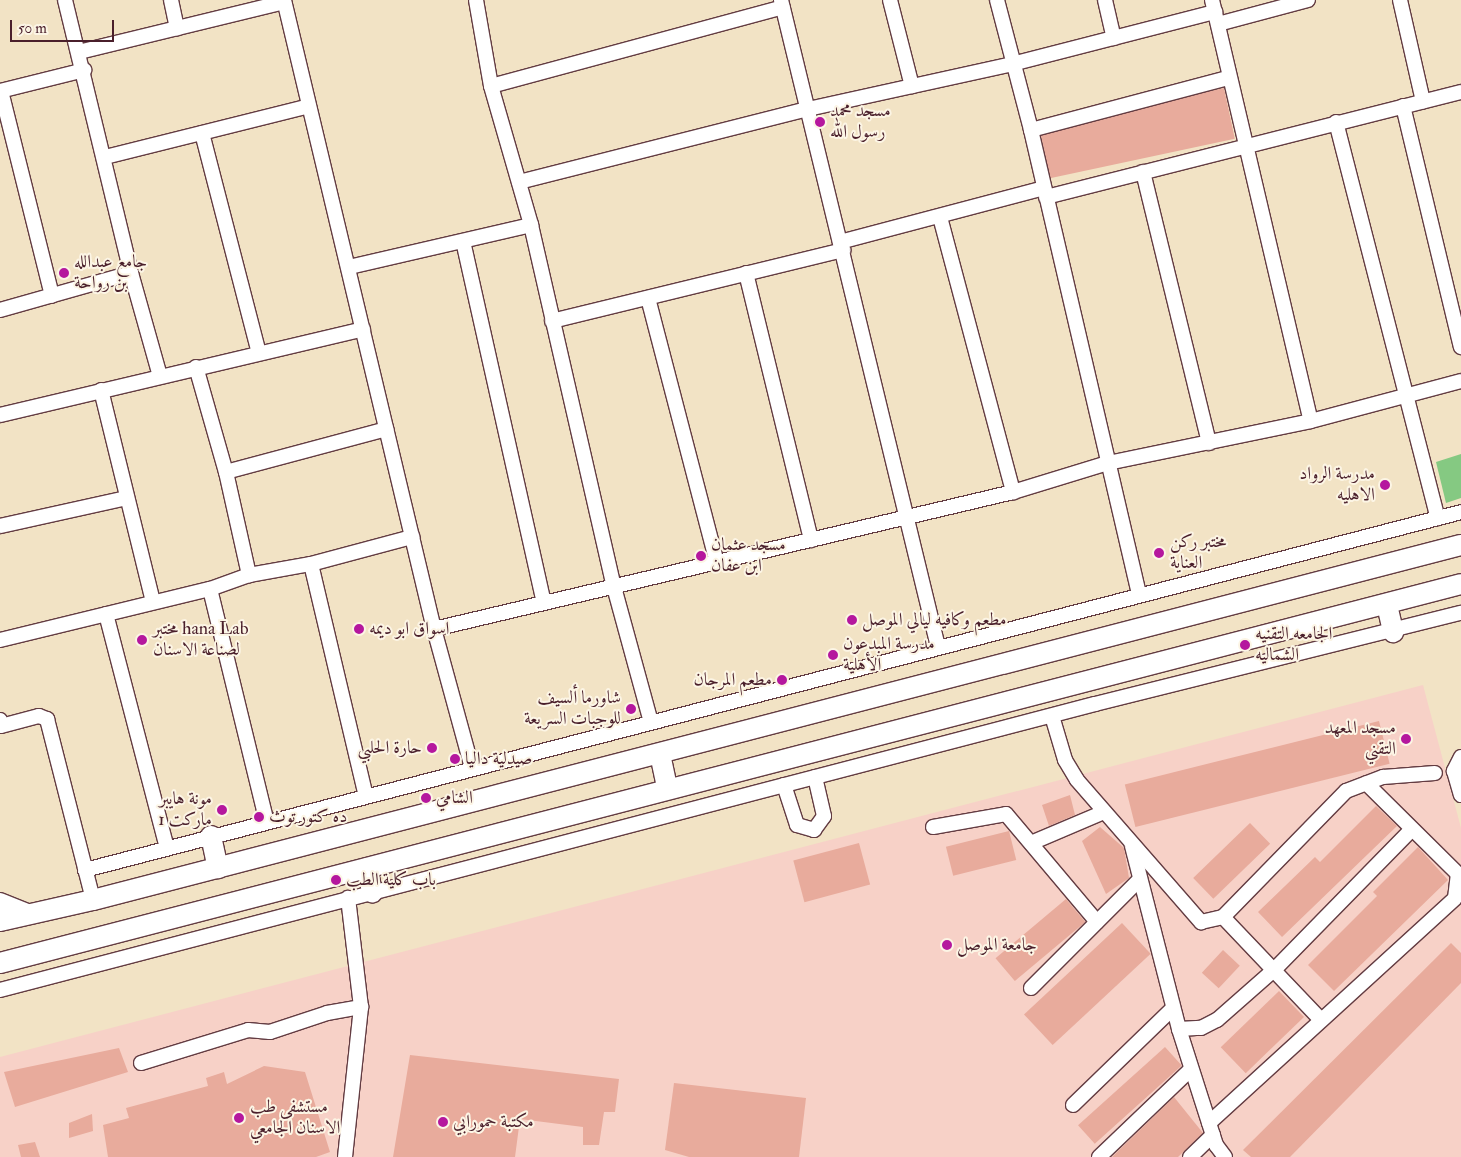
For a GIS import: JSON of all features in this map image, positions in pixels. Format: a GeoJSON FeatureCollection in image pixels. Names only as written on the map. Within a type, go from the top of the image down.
{"type":"FeatureCollection","features":[{"type":"Feature","properties":{"kind":"highway"},"geometry":{"type":"LineString","coordinates":[[0,921],[218,868],[1461,545]]}},
{"type":"Feature","properties":{"kind":"highway"},"geometry":{"type":"LineString","coordinates":[[0,963],[667,788],[1387,605],[1461,584]]}},
{"type":"Feature","properties":{"kind":"highway"},"geometry":{"type":"LineString","coordinates":[[1387,605],[1393,632]]}},
{"type":"Feature","properties":{"kind":"highway"},"geometry":{"type":"LineString","coordinates":[[660,754],[667,788]]}},
{"type":"Feature","properties":{"kind":"highway"},"geometry":{"type":"LineString","coordinates":[[211,836],[218,868]]}},
{"type":"Feature","properties":{"kind":"highway"},"geometry":{"type":"LineString","coordinates":[[367,868],[372,892]]}},
{"type":"Feature","properties":{"kind":"main road"},"geometry":{"type":"LineString","coordinates":[[0,902],[30,914]]}},
{"type":"Feature","properties":{"kind":"street"},"geometry":{"type":"LineString","coordinates":[[66,0],[105,157],[131,273],[160,376]]}},
{"type":"Feature","properties":{"kind":"street"},"geometry":{"type":"LineString","coordinates":[[171,0],[178,28]]}},
{"type":"Feature","properties":{"kind":"street"},"geometry":{"type":"LineString","coordinates":[[476,0],[491,86],[531,225],[614,587],[651,722]]}},
{"type":"Feature","properties":{"kind":"street"},"geometry":{"type":"LineString","coordinates":[[890,0],[912,86]]}},
{"type":"Feature","properties":{"kind":"street"},"geometry":{"type":"LineString","coordinates":[[997,0],[1012,64],[1031,130],[1139,595]]}},
{"type":"Feature","properties":{"kind":"street"},"geometry":{"type":"LineString","coordinates":[[1105,0],[1114,38]]}},
{"type":"Feature","properties":{"kind":"street"},"geometry":{"type":"LineString","coordinates":[[519,182],[808,109],[1012,64],[1215,12],[1308,0]]}},
{"type":"Feature","properties":{"kind":"street"},"geometry":{"type":"LineString","coordinates":[[1400,0],[1423,101]]}},
{"type":"Feature","properties":{"kind":"street"},"geometry":{"type":"LineString","coordinates":[[79,52],[284,1],[434,629],[472,768]]}},
{"type":"Feature","properties":{"kind":"street"},"geometry":{"type":"LineString","coordinates":[[491,86],[782,4],[908,516],[938,648]]}},
{"type":"Feature","properties":{"kind":"street"},"geometry":{"type":"LineString","coordinates":[[1215,12],[1228,78],[1246,144],[1311,420]]}},
{"type":"Feature","properties":{"kind":"street"},"geometry":{"type":"LineString","coordinates":[[52,296],[1,91],[84,70]]}},
{"type":"Feature","properties":{"kind":"street"},"geometry":{"type":"LineString","coordinates":[[1031,130],[1228,78]]}},
{"type":"Feature","properties":{"kind":"street"},"geometry":{"type":"LineString","coordinates":[[552,321],[746,273],[940,217],[1143,172],[1246,144],[1461,92]]}},
{"type":"Feature","properties":{"kind":"street"},"geometry":{"type":"LineString","coordinates":[[105,157],[309,106]]}},
{"type":"Feature","properties":{"kind":"street"},"geometry":{"type":"LineString","coordinates":[[1403,106],[1461,347]]}},
{"type":"Feature","properties":{"kind":"street"},"geometry":{"type":"LineString","coordinates":[[1336,122],[1438,518]]}},
{"type":"Feature","properties":{"kind":"street"},"geometry":{"type":"LineString","coordinates":[[202,133],[259,352]]}},
{"type":"Feature","properties":{"kind":"street"},"geometry":{"type":"LineString","coordinates":[[1143,172],[1209,443]]}},
{"type":"Feature","properties":{"kind":"street"},"geometry":{"type":"LineString","coordinates":[[940,217],[1013,492]]}},
{"type":"Feature","properties":{"kind":"street"},"geometry":{"type":"LineString","coordinates":[[349,267],[531,225]]}},
{"type":"Feature","properties":{"kind":"street"},"geometry":{"type":"LineString","coordinates":[[463,240],[544,603]]}},
{"type":"Feature","properties":{"kind":"street"},"geometry":{"type":"LineString","coordinates":[[0,310],[131,273]]}},
{"type":"Feature","properties":{"kind":"street"},"geometry":{"type":"LineString","coordinates":[[746,273],[811,540]]}},
{"type":"Feature","properties":{"kind":"street"},"geometry":{"type":"LineString","coordinates":[[648,298],[717,562]]}},
{"type":"Feature","properties":{"kind":"street"},"geometry":{"type":"LineString","coordinates":[[0,415],[259,352],[363,329]]}},
{"type":"Feature","properties":{"kind":"street"},"geometry":{"type":"LineString","coordinates":[[196,367],[226,472],[249,575]]}},
{"type":"Feature","properties":{"kind":"street"},"geometry":{"type":"LineString","coordinates":[[434,629],[1013,492],[1108,463],[1311,420],[1461,381]]}},
{"type":"Feature","properties":{"kind":"street"},"geometry":{"type":"LineString","coordinates":[[101,390],[126,498],[153,601]]}},
{"type":"Feature","properties":{"kind":"street"},"geometry":{"type":"LineString","coordinates":[[226,472],[386,429]]}},
{"type":"Feature","properties":{"kind":"street"},"geometry":{"type":"LineString","coordinates":[[0,526],[126,498]]}},
{"type":"Feature","properties":{"kind":"street"},"geometry":{"type":"LineString","coordinates":[[85,870],[1461,512]]}},
{"type":"Feature","properties":{"kind":"street"},"geometry":{"type":"LineString","coordinates":[[0,640],[153,601],[210,589],[249,575],[311,564],[412,537]]}},
{"type":"Feature","properties":{"kind":"street"},"geometry":{"type":"LineString","coordinates":[[311,564],[366,796]]}},
{"type":"Feature","properties":{"kind":"street"},"geometry":{"type":"LineString","coordinates":[[210,589],[267,822]]}},
{"type":"Feature","properties":{"kind":"street"},"geometry":{"type":"LineString","coordinates":[[0,990],[815,777],[1393,632],[1461,613]]}},
{"type":"Feature","properties":{"kind":"street"},"geometry":{"type":"LineString","coordinates":[[106,614],[167,848]]}},
{"type":"Feature","properties":{"kind":"street"},"geometry":{"type":"LineString","coordinates":[[0,724],[39,716],[47,719],[92,900]]}},
{"type":"Feature","properties":{"kind":"street"},"geometry":{"type":"LineString","coordinates":[[1052,716],[1069,767],[1104,812],[1201,922],[1223,917],[1346,791],[1383,777],[1434,773]]}},
{"type":"Feature","properties":{"kind":"street"},"geometry":{"type":"LineString","coordinates":[[1460,757],[1454,771],[1461,795]]}},
{"type":"Feature","properties":{"kind":"street"},"geometry":{"type":"LineString","coordinates":[[784,785],[797,826],[814,830],[824,816],[815,777]]}},
{"type":"Feature","properties":{"kind":"street"},"geometry":{"type":"LineString","coordinates":[[1190,1157],[1211,1129],[1321,1020],[1455,898],[1458,874],[1366,783]]}},
{"type":"Feature","properties":{"kind":"street"},"geometry":{"type":"LineString","coordinates":[[1031,843],[1104,812]]}},
{"type":"Feature","properties":{"kind":"street"},"geometry":{"type":"LineString","coordinates":[[933,827],[1006,814],[1097,922]]}},
{"type":"Feature","properties":{"kind":"street"},"geometry":{"type":"LineString","coordinates":[[1179,1029],[1200,1028],[1218,1020],[1274,970],[1412,829]]}},
{"type":"Feature","properties":{"kind":"street"},"geometry":{"type":"LineString","coordinates":[[1131,843],[1191,1069],[1211,1129],[1226,1157]]}},
{"type":"Feature","properties":{"kind":"street"},"geometry":{"type":"LineString","coordinates":[[1031,988],[1140,879]]}},
{"type":"Feature","properties":{"kind":"street"},"geometry":{"type":"LineString","coordinates":[[345,1157],[361,1007],[348,898]]}},
{"type":"Feature","properties":{"kind":"street"},"geometry":{"type":"LineString","coordinates":[[1223,917],[1321,1020]]}},
{"type":"Feature","properties":{"kind":"street"},"geometry":{"type":"LineString","coordinates":[[140,1063],[248,1030],[270,1032],[328,1013],[361,1007]]}},
{"type":"Feature","properties":{"kind":"street"},"geometry":{"type":"LineString","coordinates":[[1073,1104],[1174,1008]]}},
{"type":"Feature","properties":{"kind":"street"},"geometry":{"type":"LineString","coordinates":[[1099,1157],[1191,1069]]}},
{"type":"Feature","properties":{"kind":"shaded area","name":"جامعة الموصل"},"geometry":{"type":"Polygon","coordinates":[[[1423,685],[1461,828],[1461,1157],[0,1157],[0,1057],[1423,685]]]}},
{"type":"Feature","properties":{"kind":"green space"},"geometry":{"type":"Polygon","coordinates":[[[1461,454],[1461,498],[1446,503],[1436,462],[1461,454]]]}},
{"type":"Feature","properties":{"kind":"building"},"geometry":{"type":"Polygon","coordinates":[[[1224,88],[1235,139],[1050,178],[1039,127],[1224,88]]]}},
{"type":"Feature","properties":{"kind":"building"},"geometry":{"type":"Polygon","coordinates":[[[1379,721],[1390,764],[1135,827],[1125,784],[1379,721]]]}},
{"type":"Feature","properties":{"kind":"building"},"geometry":{"type":"Polygon","coordinates":[[[1070,795],[1075,815],[1049,826],[1042,805],[1070,795]]]}},
{"type":"Feature","properties":{"kind":"building"},"geometry":{"type":"Polygon","coordinates":[[[1376,806],[1397,826],[1282,937],[1258,912],[1315,857],[1320,862],[1376,806]]]}},
{"type":"Feature","properties":{"kind":"building"},"geometry":{"type":"Polygon","coordinates":[[[1250,823],[1270,844],[1213,899],[1193,878],[1250,823]]]}},
{"type":"Feature","properties":{"kind":"building"},"geometry":{"type":"Polygon","coordinates":[[[1100,827],[1124,848],[1129,878],[1106,894],[1082,841],[1100,827]]]}},
{"type":"Feature","properties":{"kind":"building"},"geometry":{"type":"Polygon","coordinates":[[[1009,831],[1016,860],[953,876],[946,847],[1009,831]]]}},
{"type":"Feature","properties":{"kind":"building"},"geometry":{"type":"Polygon","coordinates":[[[859,843],[870,885],[804,902],[793,861],[859,843]]]}},
{"type":"Feature","properties":{"kind":"building"},"geometry":{"type":"Polygon","coordinates":[[[1418,847],[1448,880],[1334,991],[1308,965],[1377,896],[1373,892],[1418,847]]]}},
{"type":"Feature","properties":{"kind":"building"},"geometry":{"type":"Polygon","coordinates":[[[1066,899],[1085,922],[1015,981],[996,958],[1066,899]]]}},
{"type":"Feature","properties":{"kind":"building"},"geometry":{"type":"Polygon","coordinates":[[[1122,923],[1151,954],[1053,1045],[1024,1014],[1122,923]]]}},
{"type":"Feature","properties":{"kind":"building"},"geometry":{"type":"Polygon","coordinates":[[[1451,943],[1461,953],[1461,983],[1290,1157],[1251,1157],[1243,1150],[1451,943]]]}},
{"type":"Feature","properties":{"kind":"building"},"geometry":{"type":"Polygon","coordinates":[[[1223,950],[1240,966],[1219,988],[1202,973],[1223,950]]]}},
{"type":"Feature","properties":{"kind":"building"},"geometry":{"type":"Polygon","coordinates":[[[1279,991],[1304,1017],[1246,1073],[1221,1047],[1279,991]]]}},
{"type":"Feature","properties":{"kind":"building"},"geometry":{"type":"Polygon","coordinates":[[[1165,1047],[1182,1066],[1095,1144],[1078,1125],[1165,1047]]]}},
{"type":"Feature","properties":{"kind":"building"},"geometry":{"type":"Polygon","coordinates":[[[119,1048],[128,1072],[15,1107],[4,1072],[119,1048]]]}},
{"type":"Feature","properties":{"kind":"building"},"geometry":{"type":"Polygon","coordinates":[[[410,1055],[619,1079],[615,1112],[604,1112],[599,1145],[583,1145],[583,1127],[520,1119],[515,1157],[393,1157],[410,1055]]]}},
{"type":"Feature","properties":{"kind":"building"},"geometry":{"type":"Polygon","coordinates":[[[264,1066],[305,1072],[330,1152],[316,1157],[108,1157],[103,1125],[129,1118],[126,1108],[208,1086],[206,1078],[224,1072],[227,1084],[264,1066]]]}},
{"type":"Feature","properties":{"kind":"building"},"geometry":{"type":"Polygon","coordinates":[[[674,1083],[806,1098],[799,1157],[689,1157],[665,1150],[674,1083]]]}},
{"type":"Feature","properties":{"kind":"building"},"geometry":{"type":"Polygon","coordinates":[[[1174,1097],[1203,1133],[1178,1157],[1112,1157],[1174,1097]]]}},
{"type":"Feature","properties":{"kind":"building"},"geometry":{"type":"Polygon","coordinates":[[[92,1114],[93,1131],[69,1138],[69,1123],[92,1114]]]}},
{"type":"Feature","properties":{"kind":"building"},"geometry":{"type":"Polygon","coordinates":[[[35,1142],[40,1157],[21,1157],[18,1145],[35,1142]]]}},
{"type":"Feature","properties":{"kind":"place","name":"مسجد محمد رسول الله"},"geometry":{"type":"Point","coordinates":[820,122]}},
{"type":"Feature","properties":{"kind":"place","name":"جامع عبدالله بن رواحة"},"geometry":{"type":"Point","coordinates":[64,273]}},
{"type":"Feature","properties":{"kind":"place","name":"مدرسة الرواد الاهليه"},"geometry":{"type":"Point","coordinates":[1385,485]}},
{"type":"Feature","properties":{"kind":"place","name":"مختبر ركن العناية"},"geometry":{"type":"Point","coordinates":[1159,553]}},
{"type":"Feature","properties":{"kind":"place","name":"مسجد عثمان ابن عفان"},"geometry":{"type":"Point","coordinates":[701,556]}},
{"type":"Feature","properties":{"kind":"place","name":"مطعم وكافيه ليالي الموصل"},"geometry":{"type":"Point","coordinates":[852,620]}},
{"type":"Feature","properties":{"kind":"place","name":"اسواق ابو ديمه"},"geometry":{"type":"Point","coordinates":[359,629]}},
{"type":"Feature","properties":{"kind":"place","name":"مختبر hana Lab لصناعة الاسنان"},"geometry":{"type":"Point","coordinates":[142,640]}},
{"type":"Feature","properties":{"kind":"place","name":"الجامعه التقنيه الشماليه"},"geometry":{"type":"Point","coordinates":[1245,645]}},
{"type":"Feature","properties":{"kind":"place","name":"مدرسة المبدعون الأهلية"},"geometry":{"type":"Point","coordinates":[833,655]}},
{"type":"Feature","properties":{"kind":"place","name":"مطعم المرجان"},"geometry":{"type":"Point","coordinates":[782,680]}},
{"type":"Feature","properties":{"kind":"place","name":"شاورما ألسيف للوجبات السريعة"},"geometry":{"type":"Point","coordinates":[631,709]}},
{"type":"Feature","properties":{"kind":"place","name":"مسجد المعهد التقني"},"geometry":{"type":"Point","coordinates":[1406,739]}},
{"type":"Feature","properties":{"kind":"place","name":"حارة الحلبي"},"geometry":{"type":"Point","coordinates":[432,748]}},
{"type":"Feature","properties":{"kind":"place","name":"صيدلية داليا"},"geometry":{"type":"Point","coordinates":[455,759]}},
{"type":"Feature","properties":{"kind":"place","name":"الشامي"},"geometry":{"type":"Point","coordinates":[426,798]}},
{"type":"Feature","properties":{"kind":"place","name":"مونة هايبر ماركت 1"},"geometry":{"type":"Point","coordinates":[222,810]}},
{"type":"Feature","properties":{"kind":"place","name":"ده كتور توث"},"geometry":{"type":"Point","coordinates":[259,817]}},
{"type":"Feature","properties":{"kind":"place","name":"باب كلية الطب"},"geometry":{"type":"Point","coordinates":[336,880]}},
{"type":"Feature","properties":{"kind":"place","name":"جامعة الموصل"},"geometry":{"type":"Point","coordinates":[947,945]}},
{"type":"Feature","properties":{"kind":"place","name":"مستشفى طب الاسنان الجامعي"},"geometry":{"type":"Point","coordinates":[239,1118]}},
{"type":"Feature","properties":{"kind":"place","name":"مكتبة حمورابي"},"geometry":{"type":"Point","coordinates":[443,1122]}}]}
